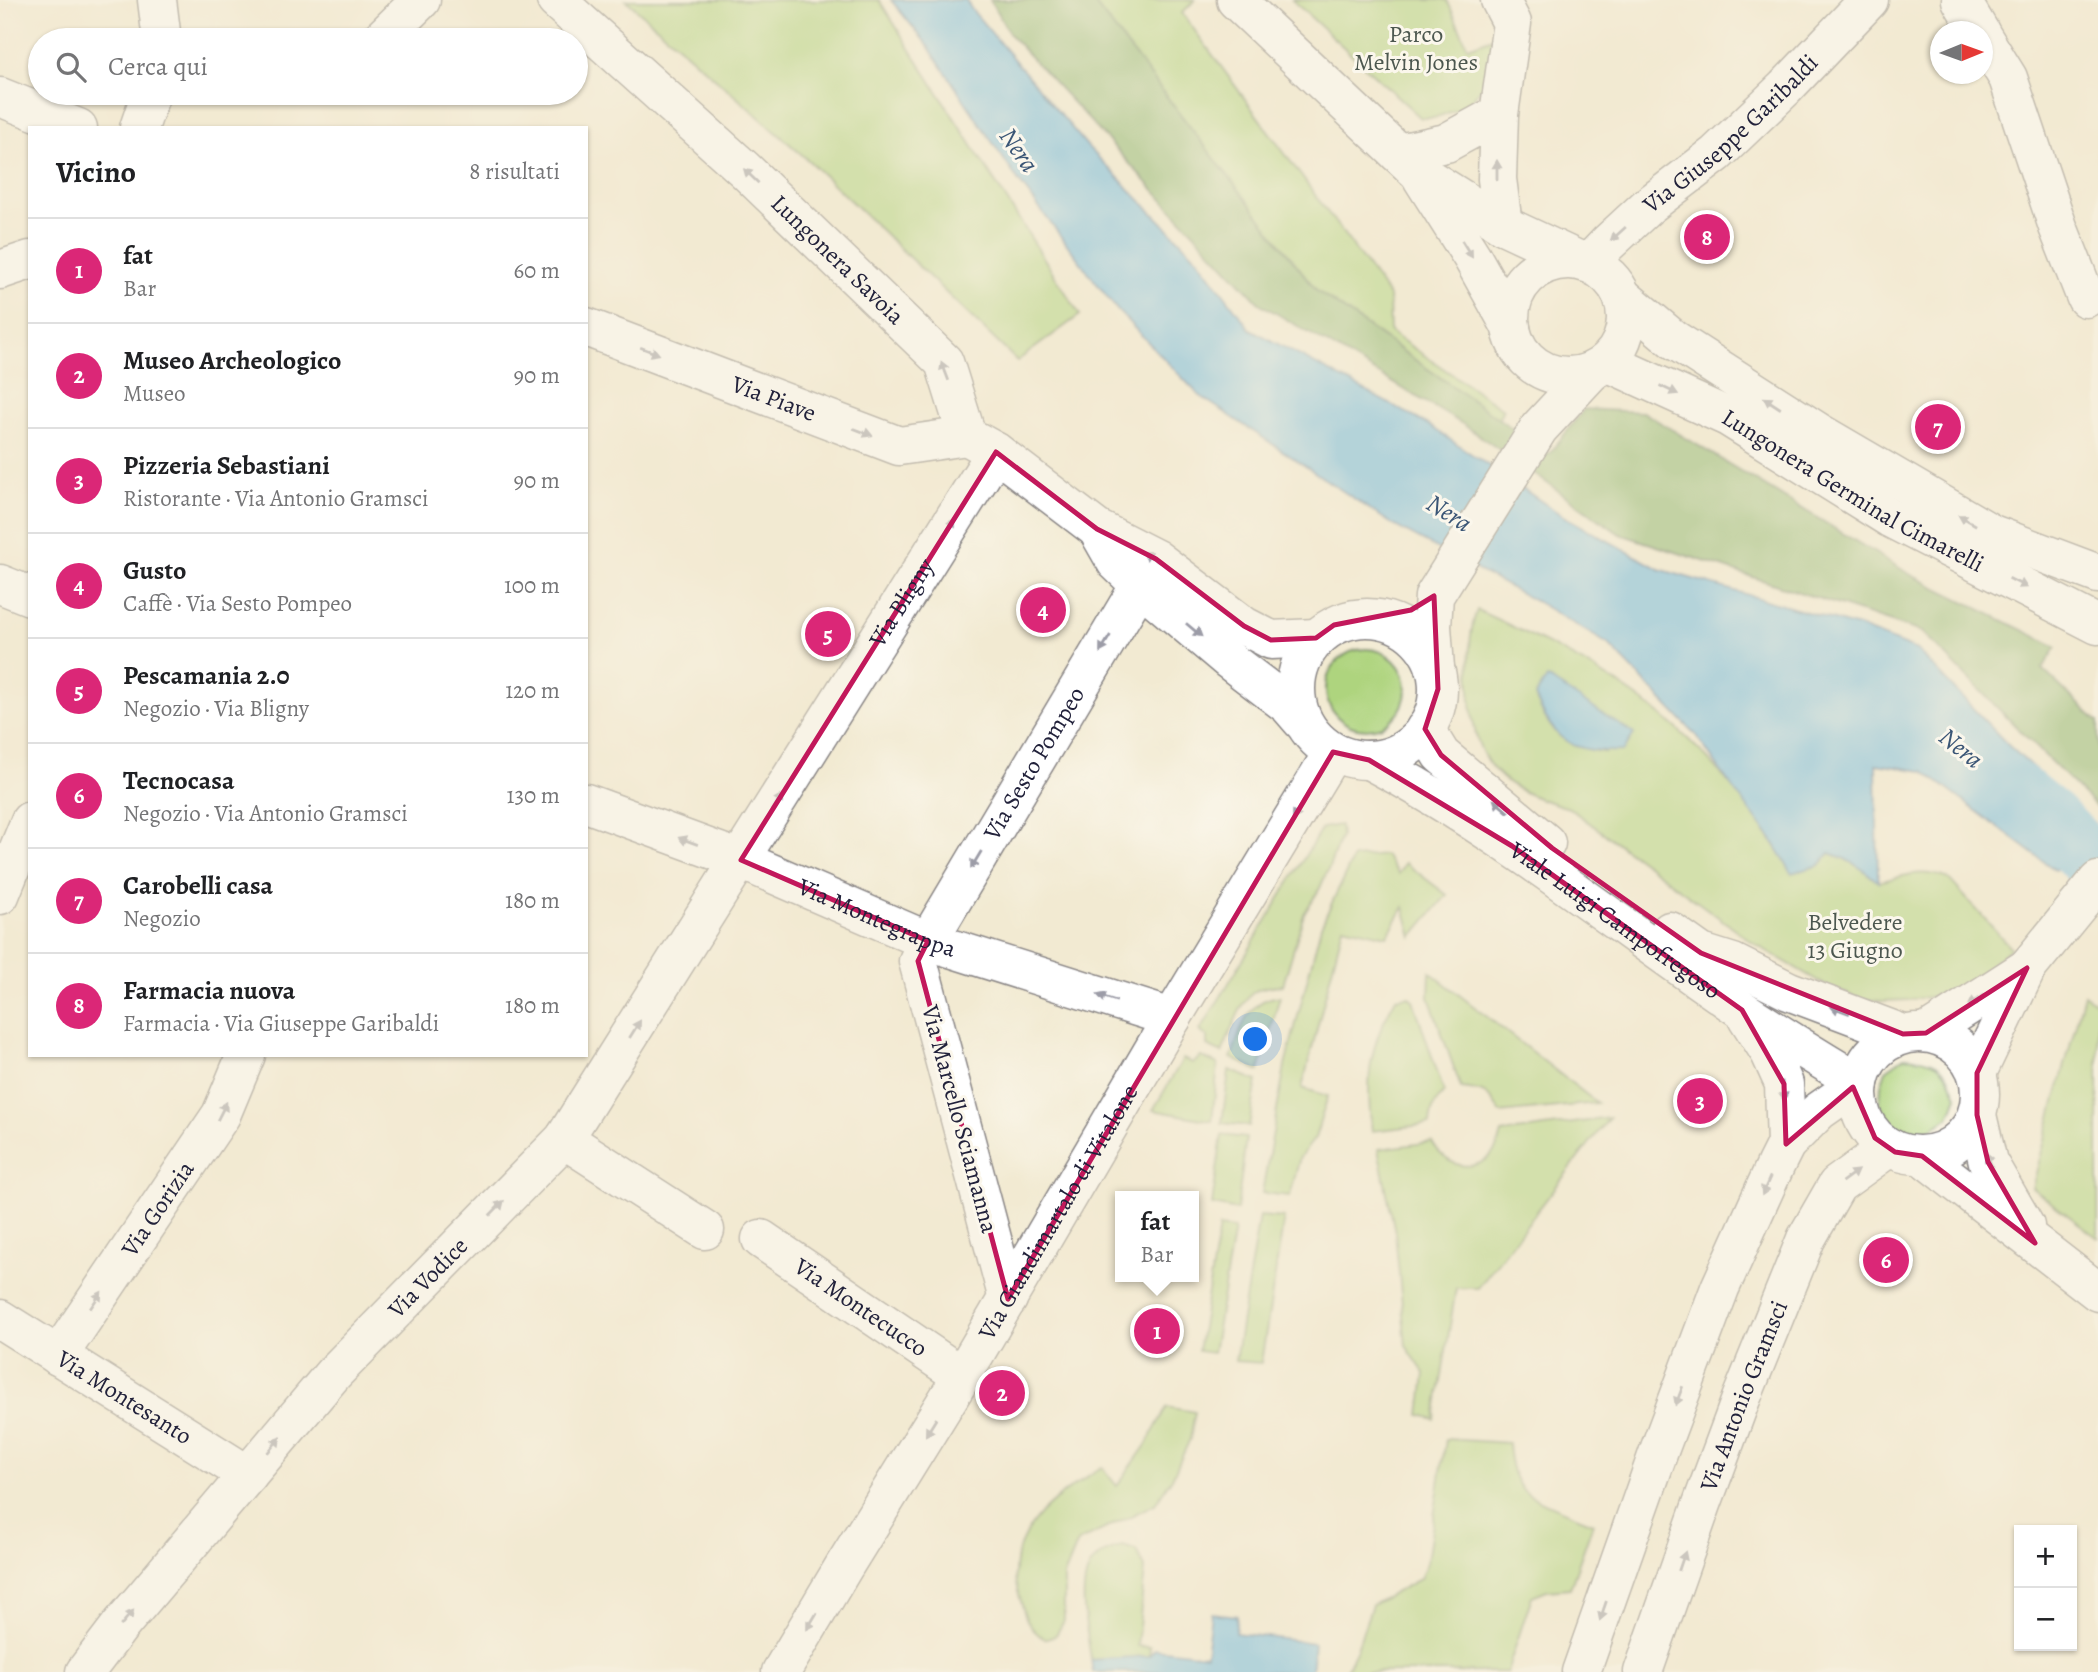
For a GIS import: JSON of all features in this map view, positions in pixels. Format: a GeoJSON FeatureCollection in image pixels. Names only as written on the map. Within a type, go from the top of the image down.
{"type":"FeatureCollection","features":[{"type":"Feature","properties":{"kind":"street"},"geometry":{"type":"LineString","coordinates":[[157,0],[160,28]]}},
{"type":"Feature","properties":{"kind":"street"},"geometry":{"type":"LineString","coordinates":[[392,28],[421,0]]}},
{"type":"Feature","properties":{"kind":"street","name":"Lungonera Savoia"},"geometry":{"type":"LineString","coordinates":[[556,0],[587,28]]}},
{"type":"Feature","properties":{"kind":"street"},"geometry":{"type":"LineString","coordinates":[[1236,0],[1408,162],[1503,225],[1604,271],[1623,297],[1626,314],[1625,332],[1618,348],[1536,433],[1439,588],[1411,610],[1354,618],[1334,625],[1316,638],[1303,656],[1296,677],[1296,699],[1303,720]]}},
{"type":"Feature","properties":{"kind":"street"},"geometry":{"type":"LineString","coordinates":[[1500,0],[1512,23],[1499,114],[1497,179],[1503,225]]}},
{"type":"Feature","properties":{"kind":"street","name":"Via Giuseppe Garibaldi"},"geometry":{"type":"LineString","coordinates":[[1583,262],[1648,206],[1716,154],[1785,88],[1869,0]]}},
{"type":"Feature","properties":{"kind":"street"},"geometry":{"type":"LineString","coordinates":[[1961,0],[1973,21]]}},
{"type":"Feature","properties":{"kind":"street","name":"Lungonera Savoia"},"geometry":{"type":"LineString","coordinates":[[588,29],[744,169],[944,362],[981,444]]}},
{"type":"Feature","properties":{"kind":"street"},"geometry":{"type":"LineString","coordinates":[[1993,53],[2008,78],[2057,227],[2086,298]]}},
{"type":"Feature","properties":{"kind":"street"},"geometry":{"type":"LineString","coordinates":[[0,97],[73,126]]}},
{"type":"Feature","properties":{"kind":"street"},"geometry":{"type":"LineString","coordinates":[[140,126],[147,105]]}},
{"type":"Feature","properties":{"kind":"street"},"geometry":{"type":"LineString","coordinates":[[1408,162],[1499,114]]}},
{"type":"Feature","properties":{"kind":"street"},"geometry":{"type":"LineString","coordinates":[[1408,162],[1472,257],[1511,327]]}},
{"type":"Feature","properties":{"kind":"street"},"geometry":{"type":"LineString","coordinates":[[1583,262],[1562,259],[1533,271],[1522,282],[1514,296],[1510,311],[1511,327],[1516,345],[1528,360],[1542,370],[1558,376],[1575,376],[1600,367]]}},
{"type":"Feature","properties":{"kind":"street"},"geometry":{"type":"LineString","coordinates":[[0,270],[28,261]]}},
{"type":"Feature","properties":{"kind":"street","name":"Lungonera Germinal Cimarelli"},"geometry":{"type":"LineString","coordinates":[[1623,297],[1674,339],[1844,448],[1992,534],[2098,574]]}},
{"type":"Feature","properties":{"kind":"street","name":"Via Piave"},"geometry":{"type":"LineString","coordinates":[[588,328],[899,446],[981,444]]}},
{"type":"Feature","properties":{"kind":"street"},"geometry":{"type":"LineString","coordinates":[[1528,360],[1538,399],[1536,433]]}},
{"type":"Feature","properties":{"kind":"street","name":"Lungonera Germinal Cimarelli"},"geometry":{"type":"LineString","coordinates":[[1600,367],[1728,417],[1890,518],[2098,625]]}},
{"type":"Feature","properties":{"kind":"street"},"geometry":{"type":"LineString","coordinates":[[981,444],[1097,529],[1156,559],[1244,626],[1271,640],[1316,638]]}},
{"type":"Feature","properties":{"kind":"street","name":"Via Bligny"},"geometry":{"type":"LineString","coordinates":[[741,860],[981,444]]}},
{"type":"Feature","properties":{"kind":"street"},"geometry":{"type":"LineString","coordinates":[[1097,529],[1116,562],[1140,585],[1230,661],[1289,706],[1316,738],[1351,756],[1391,756],[1410,746],[1425,729],[1435,710],[1438,689],[1433,626],[1439,588]]}},
{"type":"Feature","properties":{"kind":"street"},"geometry":{"type":"LineString","coordinates":[[0,584],[28,595]]}},
{"type":"Feature","properties":{"kind":"street","name":"Via Sesto Pompeo"},"geometry":{"type":"LineString","coordinates":[[928,941],[1140,585]]}},
{"type":"Feature","properties":{"kind":"street"},"geometry":{"type":"LineString","coordinates":[[1376,617],[1396,623],[1414,634],[1427,650],[1436,669]]}},
{"type":"Feature","properties":{"kind":"street","name":"Viale Luigi Campofregoso"},"geometry":{"type":"LineString","coordinates":[[1425,729],[1441,755],[1528,829],[1701,953],[1733,963],[1789,991],[1915,1034]]}},
{"type":"Feature","properties":{"kind":"street","name":"Viale Luigi Campofregoso"},"geometry":{"type":"LineString","coordinates":[[1351,756],[1407,780],[1512,846],[1742,1010],[1859,1083]]}},
{"type":"Feature","properties":{"kind":"street","name":"Via Giandimartalo di Vitalone"},"geometry":{"type":"LineString","coordinates":[[782,1672],[1008,1299],[1172,1018],[1351,756]]}},
{"type":"Feature","properties":{"kind":"street","name":"Via Montegrappa"},"geometry":{"type":"LineString","coordinates":[[588,804],[741,860],[928,941],[1172,1018]]}},
{"type":"Feature","properties":{"kind":"street"},"geometry":{"type":"LineString","coordinates":[[0,895],[20,839]]}},
{"type":"Feature","properties":{"kind":"street","name":"Via Vodice"},"geometry":{"type":"LineString","coordinates":[[85,1672],[120,1626],[333,1374],[565,1139],[741,860]]}},
{"type":"Feature","properties":{"kind":"street"},"geometry":{"type":"LineString","coordinates":[[1977,1073],[2027,968],[2098,881]]}},
{"type":"Feature","properties":{"kind":"street","name":"Via Marcello Sciamanna"},"geometry":{"type":"LineString","coordinates":[[928,941],[918,961],[1008,1299]]}},
{"type":"Feature","properties":{"kind":"street"},"geometry":{"type":"LineString","coordinates":[[2027,968],[1915,1034],[1880,1047],[1865,1065],[1859,1083],[1858,1102],[1863,1120],[1875,1138],[1905,1152],[2035,1243],[2098,1292]]}},
{"type":"Feature","properties":{"kind":"street"},"geometry":{"type":"LineString","coordinates":[[1742,1010],[1770,1053],[1784,1084],[1786,1144]]}},
{"type":"Feature","properties":{"kind":"street"},"geometry":{"type":"LineString","coordinates":[[1915,1034],[1954,1043],[1970,1059],[1977,1073],[1981,1096],[1978,1115],[1988,1162],[2035,1243]]}},
{"type":"Feature","properties":{"kind":"street","name":"Via Gorizia"},"geometry":{"type":"LineString","coordinates":[[58,1356],[221,1115],[245,1057]]}},
{"type":"Feature","properties":{"kind":"street"},"geometry":{"type":"LineString","coordinates":[[1581,1672],[1660,1448],[1720,1289],[1786,1144],[1819,1111],[1859,1083]]}},
{"type":"Feature","properties":{"kind":"street"},"geometry":{"type":"LineString","coordinates":[[1905,1152],[1948,1149],[1967,1134],[1978,1115]]}},
{"type":"Feature","properties":{"kind":"street"},"geometry":{"type":"LineString","coordinates":[[565,1139],[705,1230]]}},
{"type":"Feature","properties":{"kind":"street","name":"Via Antonio Gramsci"},"geometry":{"type":"LineString","coordinates":[[1643,1672],[1732,1422],[1806,1239],[1837,1185],[1905,1152]]}},
{"type":"Feature","properties":{"kind":"street","name":"Via Montecucco"},"geometry":{"type":"LineString","coordinates":[[761,1239],[962,1376]]}},
{"type":"Feature","properties":{"kind":"street","name":"Via Montesanto"},"geometry":{"type":"LineString","coordinates":[[0,1319],[248,1475]]}},
{"type":"Feature","properties":{"kind":"highlighted area"},"geometry":{"type":"Polygon","coordinates":[[[996,452],[1097,529],[1156,559],[1244,626],[1271,640],[1316,638],[1334,625],[1411,610],[1434,596],[1438,689],[1425,729],[1441,755],[1552,848],[1701,953],[1903,1034],[1926,1033],[2027,968],[1977,1073],[1977,1115],[1988,1162],[2035,1243],[1922,1156],[1895,1152],[1875,1138],[1853,1087],[1786,1144],[1784,1084],[1742,1010],[1512,846],[1369,760],[1333,752],[1008,1299],[918,961],[928,941],[741,860],[996,452]]]}},
{"type":"Feature","properties":{"kind":"green space"},"geometry":{"type":"Polygon","coordinates":[[[626,0],[879,0],[1080,315],[1017,361],[809,161],[626,0]]]}},
{"type":"Feature","properties":{"kind":"green space"},"geometry":{"type":"Polygon","coordinates":[[[990,0],[1092,0],[1317,291],[1549,454],[1584,409],[1643,412],[1913,576],[2057,647],[2042,669],[2098,722],[2098,809],[1922,632],[1620,534],[1464,425],[1259,303],[1010,35],[990,0]]]}},
{"type":"Feature","properties":{"kind":"green space"},"geometry":{"type":"Polygon","coordinates":[[[1084,0],[1195,0],[1182,13],[1389,296],[1390,332],[1503,409],[1498,419],[1317,291],[1084,0]]]}},
{"type":"Feature","properties":{"kind":"green space","name":"Parco Melvin Jones"},"geometry":{"type":"Polygon","coordinates":[[[1292,0],[1447,0],[1468,47],[1493,38],[1489,78],[1467,106],[1434,118],[1421,118],[1292,0]]]}},
{"type":"Feature","properties":{"kind":"green space","name":"Belvedere 13 Giugno"},"geometry":{"type":"Polygon","coordinates":[[[1477,610],[1528,634],[1605,676],[1653,709],[1692,743],[1724,777],[1767,833],[1792,872],[1830,853],[1856,864],[1878,882],[1922,874],[1949,879],[2011,948],[1982,973],[1950,991],[1909,1000],[1883,1001],[1861,999],[1830,988],[1755,944],[1569,808],[1515,787],[1491,766],[1478,740],[1471,708],[1469,659],[1477,610]],[[1535,696],[1547,720],[1560,736],[1577,746],[1603,752],[1535,696]]]}},
{"type":"Feature","properties":{"kind":"green space"},"geometry":{"type":"Polygon","coordinates":[[[1366,649],[1381,652],[1394,661],[1403,674],[1406,689],[1403,704],[1394,717],[1381,726],[1366,729],[1351,726],[1338,717],[1329,704],[1326,689],[1329,674],[1338,661],[1351,652],[1366,649]]]}},
{"type":"Feature","properties":{"kind":"green space"},"geometry":{"type":"Polygon","coordinates":[[[1340,825],[1341,836],[1320,888],[1304,914],[1283,985],[1261,989],[1249,997],[1222,1053],[1207,1046],[1207,1037],[1200,1031],[1322,828],[1340,825]]]}},
{"type":"Feature","properties":{"kind":"green space"},"geometry":{"type":"Polygon","coordinates":[[[1385,855],[1398,874],[1405,863],[1447,895],[1412,937],[1404,907],[1387,936],[1343,926],[1302,1088],[1328,1096],[1315,1138],[1300,1157],[1290,1196],[1262,1193],[1285,1066],[1321,926],[1353,858],[1385,855]]]}},
{"type":"Feature","properties":{"kind":"green space"},"geometry":{"type":"Polygon","coordinates":[[[1430,972],[1597,1103],[1500,1113],[1485,1093],[1461,1088],[1429,997],[1430,972]]]}},
{"type":"Feature","properties":{"kind":"green space"},"geometry":{"type":"Polygon","coordinates":[[[2084,994],[2098,1004],[2098,1238],[2032,1188],[2084,994]]]}},
{"type":"Feature","properties":{"kind":"green space"},"geometry":{"type":"Polygon","coordinates":[[[1280,996],[1259,1071],[1231,1058],[1242,1027],[1252,1010],[1259,1003],[1280,996]]]}},
{"type":"Feature","properties":{"kind":"green space"},"geometry":{"type":"Polygon","coordinates":[[[1408,996],[1413,1000],[1444,1092],[1434,1106],[1430,1124],[1372,1131],[1369,1078],[1375,1047],[1396,998],[1408,996]]]}},
{"type":"Feature","properties":{"kind":"green space"},"geometry":{"type":"Polygon","coordinates":[[[1201,1057],[1218,1064],[1212,1121],[1153,1110],[1183,1059],[1193,1063],[1201,1057]]]}},
{"type":"Feature","properties":{"kind":"green space"},"geometry":{"type":"Polygon","coordinates":[[[1904,1057],[1925,1060],[1938,1066],[1948,1077],[1957,1096],[1949,1117],[1931,1129],[1905,1132],[1890,1124],[1880,1103],[1881,1085],[1886,1070],[1904,1057]]]}},
{"type":"Feature","properties":{"kind":"green space"},"geometry":{"type":"Polygon","coordinates":[[[1229,1070],[1257,1081],[1249,1126],[1222,1123],[1229,1070]]]}},
{"type":"Feature","properties":{"kind":"green space"},"geometry":{"type":"Polygon","coordinates":[[[1609,1118],[1478,1288],[1456,1288],[1435,1419],[1420,1415],[1425,1374],[1406,1346],[1395,1232],[1378,1149],[1432,1142],[1450,1161],[1471,1166],[1490,1156],[1502,1133],[1609,1118]]]}},
{"type":"Feature","properties":{"kind":"green space"},"geometry":{"type":"Polygon","coordinates":[[[1222,1135],[1246,1138],[1237,1210],[1212,1205],[1222,1135]]]}},
{"type":"Feature","properties":{"kind":"green space"},"geometry":{"type":"Polygon","coordinates":[[[1259,1216],[1284,1218],[1261,1363],[1235,1361],[1259,1216]]]}},
{"type":"Feature","properties":{"kind":"green space"},"geometry":{"type":"Polygon","coordinates":[[[1219,1227],[1234,1229],[1213,1353],[1198,1351],[1219,1227]]]}},
{"type":"Feature","properties":{"kind":"green space"},"geometry":{"type":"Polygon","coordinates":[[[1167,1407],[1195,1412],[1190,1439],[1172,1478],[1155,1504],[1078,1542],[1064,1576],[1064,1621],[1056,1635],[1044,1639],[1028,1621],[1016,1585],[1017,1558],[1022,1541],[1031,1525],[1056,1499],[1102,1467],[1117,1486],[1146,1445],[1167,1407]]]}},
{"type":"Feature","properties":{"kind":"green space"},"geometry":{"type":"Polygon","coordinates":[[[1446,1439],[1508,1443],[1510,1462],[1523,1490],[1546,1504],[1593,1523],[1570,1588],[1547,1590],[1532,1596],[1507,1672],[1345,1672],[1356,1651],[1372,1605],[1420,1579],[1427,1562],[1446,1439]]]}},
{"type":"Feature","properties":{"kind":"green space"},"geometry":{"type":"Polygon","coordinates":[[[1122,1546],[1136,1550],[1145,1568],[1137,1646],[1150,1647],[1149,1656],[1091,1660],[1084,1610],[1088,1572],[1099,1556],[1122,1546]]]}},
{"type":"Feature","properties":{"kind":"water"},"geometry":{"type":"Polygon","coordinates":[[[891,0],[966,0],[1088,147],[1198,259],[1250,329],[1427,424],[1563,516],[1659,569],[1858,627],[1917,650],[2008,745],[2094,823],[2055,870],[1923,771],[1876,764],[1878,882],[1856,864],[1830,853],[1820,865],[1792,873],[1771,838],[1695,734],[1608,644],[1537,602],[1395,526],[1199,395],[1118,311],[1017,179],[926,43],[891,0]]]}},
{"type":"Feature","properties":{"kind":"water"},"geometry":{"type":"Polygon","coordinates":[[[1547,678],[1634,734],[1623,751],[1578,747],[1558,735],[1535,696],[1547,678]]]}},
{"type":"Feature","properties":{"kind":"water"},"geometry":{"type":"Polygon","coordinates":[[[1211,1613],[1237,1616],[1235,1633],[1314,1643],[1311,1672],[1093,1672],[1091,1660],[1149,1656],[1155,1649],[1206,1655],[1211,1613]]]}},
{"type":"Feature","properties":{"kind":"waterway","name":"Nera"},"geometry":{"type":"LineString","coordinates":[[2014,790],[2050,819],[2098,869]]}},
{"type":"Feature","properties":{"kind":"place","name":"Farmacia nuova"},"geometry":{"type":"Point","coordinates":[1707,237]}},
{"type":"Feature","properties":{"kind":"place","name":"Carobelli casa"},"geometry":{"type":"Point","coordinates":[1938,427]}},
{"type":"Feature","properties":{"kind":"place","name":"Gusto"},"geometry":{"type":"Point","coordinates":[1043,610]}},
{"type":"Feature","properties":{"kind":"place","name":"Pescamania 2.0"},"geometry":{"type":"Point","coordinates":[828,634]}},
{"type":"Feature","properties":{"kind":"place","name":"Pizzeria Sebastiani"},"geometry":{"type":"Point","coordinates":[1700,1101]}},
{"type":"Feature","properties":{"kind":"place","name":"Tecnocasa"},"geometry":{"type":"Point","coordinates":[1886,1260]}},
{"type":"Feature","properties":{"kind":"place","name":"fat"},"geometry":{"type":"Point","coordinates":[1157,1331]}},
{"type":"Feature","properties":{"kind":"place","name":"Museo Archeologico"},"geometry":{"type":"Point","coordinates":[1002,1393]}}]}
